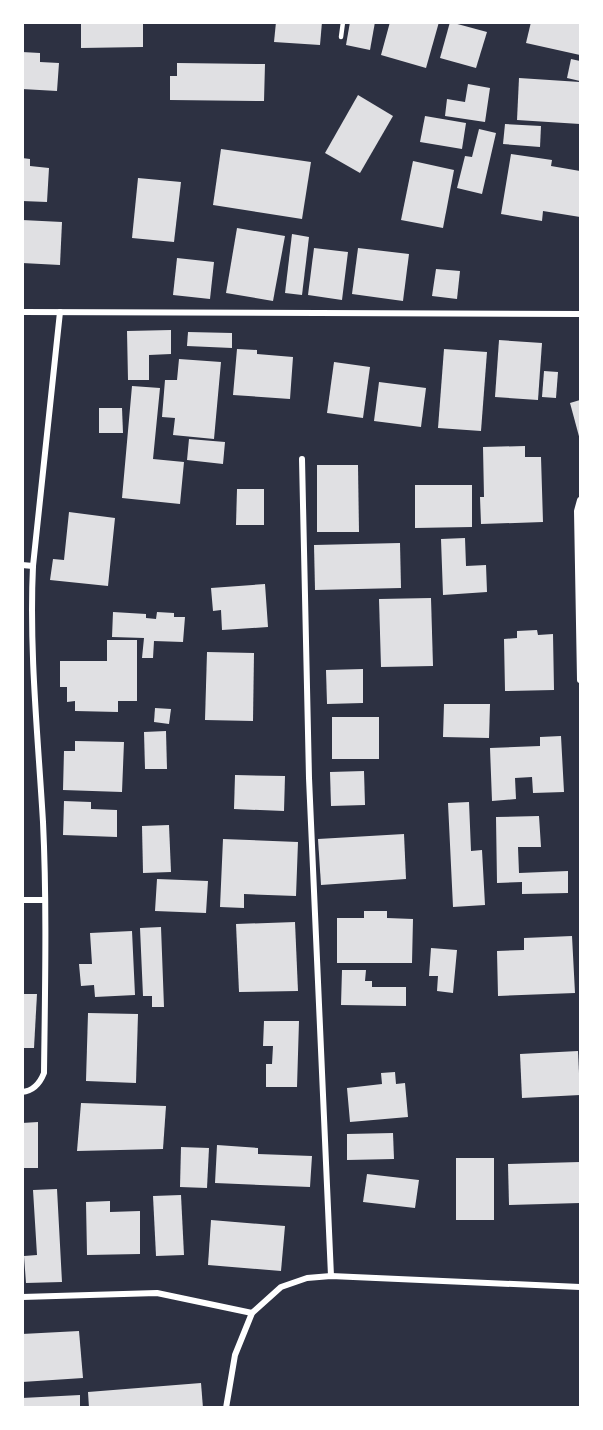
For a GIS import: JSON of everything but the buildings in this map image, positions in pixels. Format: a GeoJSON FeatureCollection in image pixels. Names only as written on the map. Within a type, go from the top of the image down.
{"type":"FeatureCollection","features":[{"type":"Feature","properties":{"kind":"street"},"geometry":{"type":"LineString","coordinates":[[22,312],[580,314]]}},
{"type":"Feature","properties":{"kind":"street"},"geometry":{"type":"LineString","coordinates":[[22,1092],[27,1092],[39,1084],[44,1074],[43,825],[34,682],[32,595],[33,566],[60,312]]}},
{"type":"Feature","properties":{"kind":"street"},"geometry":{"type":"LineString","coordinates":[[302,459],[309,778],[331,1276]]}},
{"type":"Feature","properties":{"kind":"street"},"geometry":{"type":"LineString","coordinates":[[580,500],[577,511],[580,680]]}},
{"type":"Feature","properties":{"kind":"street"},"geometry":{"type":"LineString","coordinates":[[22,565],[33,566]]}},
{"type":"Feature","properties":{"kind":"street"},"geometry":{"type":"LineString","coordinates":[[22,900],[44,900]]}},
{"type":"Feature","properties":{"kind":"street"},"geometry":{"type":"LineString","coordinates":[[226,1407],[235,1355],[252,1312],[280,1287],[307,1278],[331,1276],[580,1287]]}},
{"type":"Feature","properties":{"kind":"street"},"geometry":{"type":"LineString","coordinates":[[22,1297],[157,1293],[252,1312]]}},
{"type":"Feature","properties":{"kind":"lane"},"geometry":{"type":"LineString","coordinates":[[341,37],[343,22]]}}]}
